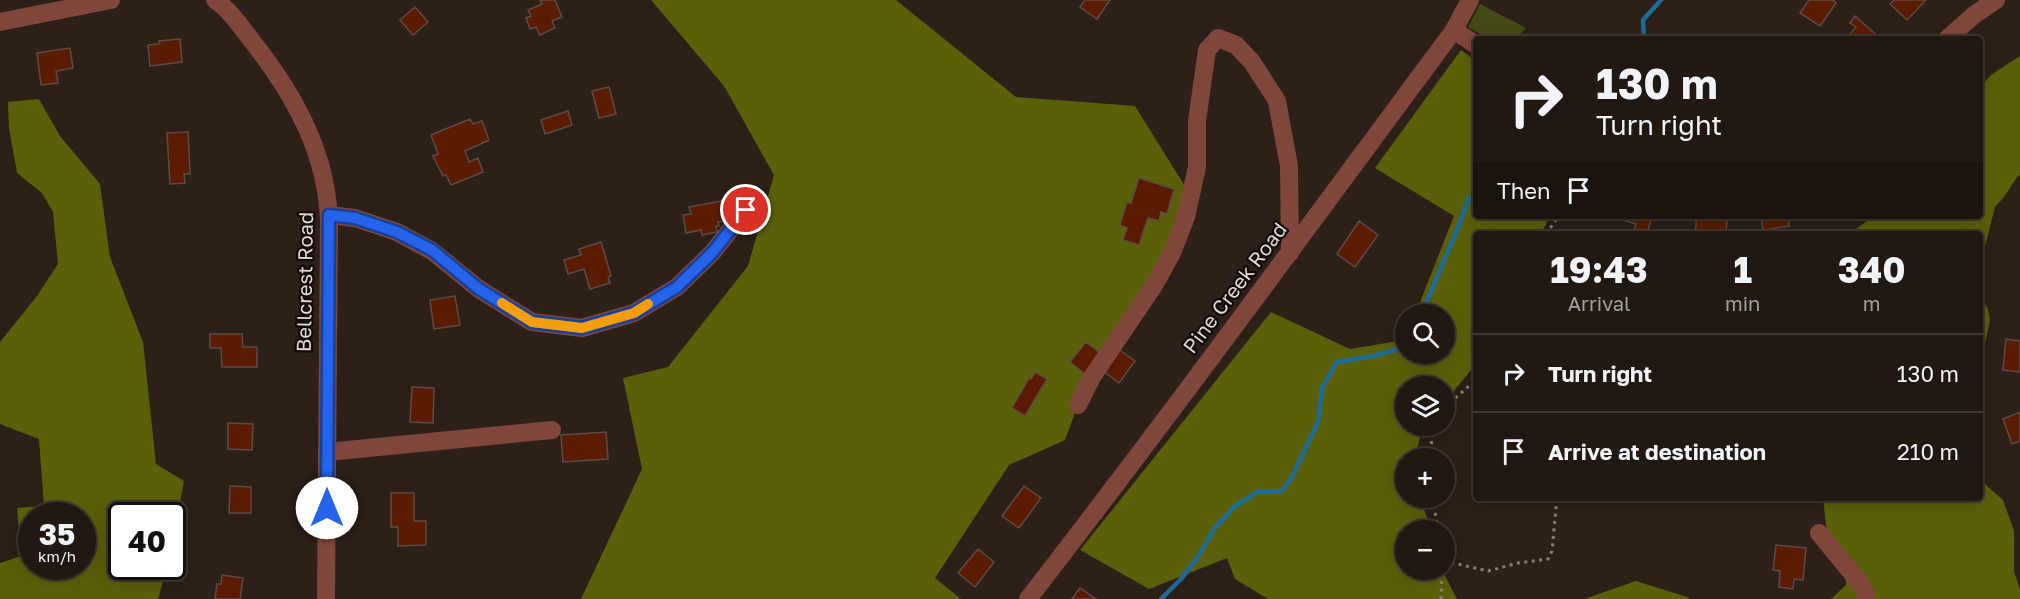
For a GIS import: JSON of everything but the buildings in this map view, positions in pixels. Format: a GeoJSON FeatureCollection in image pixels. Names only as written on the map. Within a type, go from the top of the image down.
{"type":"FeatureCollection","features":[{"type":"Feature","properties":{"kind":"street"},"geometry":{"type":"LineString","coordinates":[[0,22],[111,0]]}},
{"type":"Feature","properties":{"kind":"street","name":"Bellcrest Road"},"geometry":{"type":"LineString","coordinates":[[215,0],[235,20],[264,56],[293,100],[314,143],[321,163],[329,202],[326,599]]}},
{"type":"Feature","properties":{"kind":"street","name":"Pine Creek Road"},"geometry":{"type":"LineString","coordinates":[[1028,599],[1290,253],[1454,30],[1470,0]]}},
{"type":"Feature","properties":{"kind":"street"},"geometry":{"type":"LineString","coordinates":[[1950,36],[1974,15],[1996,0]]}},
{"type":"Feature","properties":{"kind":"street"},"geometry":{"type":"LineString","coordinates":[[1454,30],[1473,43]]}},
{"type":"Feature","properties":{"kind":"street"},"geometry":{"type":"LineString","coordinates":[[1078,405],[1092,377],[1153,287],[1172,254],[1186,217],[1197,166],[1197,121],[1207,50],[1218,38],[1236,45],[1252,62],[1277,100],[1289,166],[1290,253]]}},
{"type":"Feature","properties":{"kind":"street"},"geometry":{"type":"LineString","coordinates":[[329,215],[355,218],[397,232],[432,250],[479,289],[532,322],[582,328],[634,313],[677,287],[712,253],[746,210]]}},
{"type":"Feature","properties":{"kind":"street"},"geometry":{"type":"LineString","coordinates":[[327,452],[552,430]]}},
{"type":"Feature","properties":{"kind":"street"},"geometry":{"type":"LineString","coordinates":[[1818,534],[1860,583],[1865,591],[1866,599]]}},
{"type":"Feature","properties":{"kind":"path"},"geometry":{"type":"LineString","coordinates":[[1455,399],[1473,382]]}},
{"type":"Feature","properties":{"kind":"path"},"geometry":{"type":"LineString","coordinates":[[1455,564],[1488,571],[1518,563],[1548,560],[1552,551],[1557,501]]}},
{"type":"Feature","properties":{"kind":"path"},"geometry":{"type":"LineString","coordinates":[[1441,599],[1442,580]]}},
{"type":"Feature","properties":{"kind":"green space"},"geometry":{"type":"Polygon","coordinates":[[[651,0],[896,0],[1016,97],[1135,106],[1191,196],[1186,217],[1078,405],[1065,440],[1009,465],[935,578],[961,599],[581,599],[642,469],[623,378],[668,367],[748,266],[774,175],[724,86],[651,0]]]}},
{"type":"Feature","properties":{"kind":"green space"},"geometry":{"type":"Polygon","coordinates":[[[1480,4],[1526,28],[1519,36],[1484,36],[1468,27],[1480,4]]]}},
{"type":"Feature","properties":{"kind":"green space"},"geometry":{"type":"Polygon","coordinates":[[[1461,50],[1473,59],[1473,219],[1550,219],[1542,231],[1473,231],[1473,368],[1455,390],[1455,376],[1395,376],[1395,436],[1420,436],[1418,448],[1395,448],[1395,508],[1423,508],[1428,520],[1395,520],[1395,580],[1447,580],[1457,599],[1268,599],[1235,579],[1227,558],[1149,589],[1080,550],[1271,312],[1350,349],[1395,342],[1395,364],[1455,364],[1455,304],[1419,304],[1454,216],[1375,168],[1461,50]]]}},
{"type":"Feature","properties":{"kind":"green space"},"geometry":{"type":"Polygon","coordinates":[[[2020,56],[2020,175],[1995,207],[1983,254],[1983,231],[1853,231],[1870,219],[1983,219],[1983,84],[1991,75],[2020,56]]]}},
{"type":"Feature","properties":{"kind":"green space"},"geometry":{"type":"Polygon","coordinates":[[[39,99],[60,136],[100,184],[110,257],[143,342],[156,464],[184,481],[180,502],[108,502],[108,580],[163,580],[158,599],[0,599],[0,563],[18,557],[18,580],[96,580],[96,502],[44,502],[39,439],[0,424],[0,342],[37,296],[58,264],[53,212],[42,193],[17,173],[9,128],[8,102],[39,99]]]}},
{"type":"Feature","properties":{"kind":"green space"},"geometry":{"type":"Polygon","coordinates":[[[1983,299],[1990,320],[1983,353],[1983,299]]]}},
{"type":"Feature","properties":{"kind":"green space"},"geometry":{"type":"Polygon","coordinates":[[[1983,480],[2003,500],[2014,531],[2014,572],[2020,589],[2020,599],[1831,599],[1846,585],[1845,560],[1827,534],[1823,501],[1983,501],[1983,480]]]}},
{"type":"Feature","properties":{"kind":"green space"},"geometry":{"type":"Polygon","coordinates":[[[1636,581],[1687,597],[1690,599],[1584,599],[1636,581]]]}},
{"type":"Feature","properties":{"kind":"waterway"},"geometry":{"type":"LineString","coordinates":[[1644,36],[1643,20],[1661,0]]}},
{"type":"Feature","properties":{"kind":"waterway"},"geometry":{"type":"LineString","coordinates":[[1426,304],[1469,198],[1473,197]]}},
{"type":"Feature","properties":{"kind":"waterway"},"geometry":{"type":"LineString","coordinates":[[1161,599],[1181,579],[1198,557],[1214,529],[1234,507],[1257,492],[1282,491],[1292,477],[1318,422],[1322,388],[1337,362],[1395,350]]}},
{"type":"Feature","properties":{"kind":"slow traffic"},"geometry":{"type":"LineString","coordinates":[[502,303],[532,322],[582,328],[634,313],[648,304]]}},
{"type":"Feature","properties":{"kind":"route"},"geometry":{"type":"LineString","coordinates":[[327,508],[329,215],[355,218],[397,232],[432,250],[479,289],[532,322],[582,328],[634,313],[677,287],[712,253],[746,210]]}}]}
